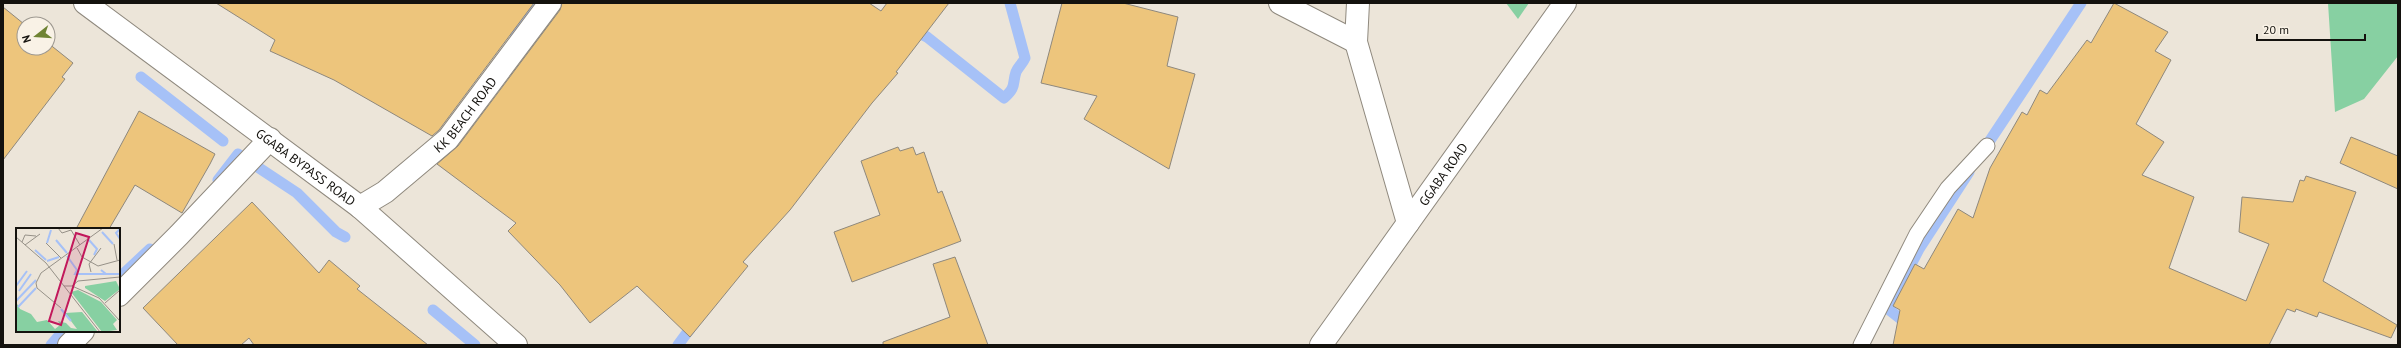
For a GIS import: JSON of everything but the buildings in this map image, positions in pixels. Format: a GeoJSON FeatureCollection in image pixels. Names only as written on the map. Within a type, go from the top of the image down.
{"type":"FeatureCollection","features":[{"type":"Feature","properties":{"kind":"street","name":"GGABA BYPASS ROAD"},"geometry":{"type":"LineString","coordinates":[[85,3],[360,207],[516,345]]}},
{"type":"Feature","properties":{"kind":"street","name":"KK BEACH ROAD"},"geometry":{"type":"LineString","coordinates":[[360,207],[385,192],[448,139],[550,3]]}},
{"type":"Feature","properties":{"kind":"street"},"geometry":{"type":"LineString","coordinates":[[1280,3],[1356,42]]}},
{"type":"Feature","properties":{"kind":"street"},"geometry":{"type":"LineString","coordinates":[[1358,3],[1356,42],[1408,223]]}},
{"type":"Feature","properties":{"kind":"street","name":"GGABA ROAD"},"geometry":{"type":"LineString","coordinates":[[1321,345],[1565,3]]}},
{"type":"Feature","properties":{"kind":"street"},"geometry":{"type":"LineString","coordinates":[[120,293],[179,235],[270,139]]}},
{"type":"Feature","properties":{"kind":"street"},"geometry":{"type":"LineString","coordinates":[[69,345],[82,332]]}},
{"type":"Feature","properties":{"kind":"lane"},"geometry":{"type":"LineString","coordinates":[[1861,345],[1917,234],[1948,188],[1987,146]]}},
{"type":"Feature","properties":{"kind":"green space"},"geometry":{"type":"Polygon","coordinates":[[[1506,3],[1529,3],[1518,19],[1506,3]]]}},
{"type":"Feature","properties":{"kind":"green space"},"geometry":{"type":"Polygon","coordinates":[[[2328,3],[2398,3],[2398,56],[2364,99],[2335,112],[2328,3]]]}},
{"type":"Feature","properties":{"kind":"waterway"},"geometry":{"type":"LineString","coordinates":[[515,34],[533,3]]}},
{"type":"Feature","properties":{"kind":"waterway"},"geometry":{"type":"LineString","coordinates":[[914,37],[915,31],[927,37],[1004,98],[1012,88],[1016,72],[1025,58],[1010,3]]}},
{"type":"Feature","properties":{"kind":"waterway"},"geometry":{"type":"LineString","coordinates":[[1983,151],[2081,3]]}},
{"type":"Feature","properties":{"kind":"waterway"},"geometry":{"type":"LineString","coordinates":[[141,77],[223,141]]}},
{"type":"Feature","properties":{"kind":"waterway"},"geometry":{"type":"LineString","coordinates":[[218,180],[238,154],[297,193],[336,232],[345,237]]}},
{"type":"Feature","properties":{"kind":"waterway"},"geometry":{"type":"LineString","coordinates":[[1911,321],[1902,320],[1888,309],[1919,249],[1969,172]]}},
{"type":"Feature","properties":{"kind":"waterway"},"geometry":{"type":"LineString","coordinates":[[120,277],[150,249]]}},
{"type":"Feature","properties":{"kind":"waterway"},"geometry":{"type":"LineString","coordinates":[[433,310],[475,345]]}},
{"type":"Feature","properties":{"kind":"waterway"},"geometry":{"type":"LineString","coordinates":[[678,345],[695,322]]}},
{"type":"Feature","properties":{"kind":"waterway"},"geometry":{"type":"LineString","coordinates":[[51,345],[62,332]]}}]}
